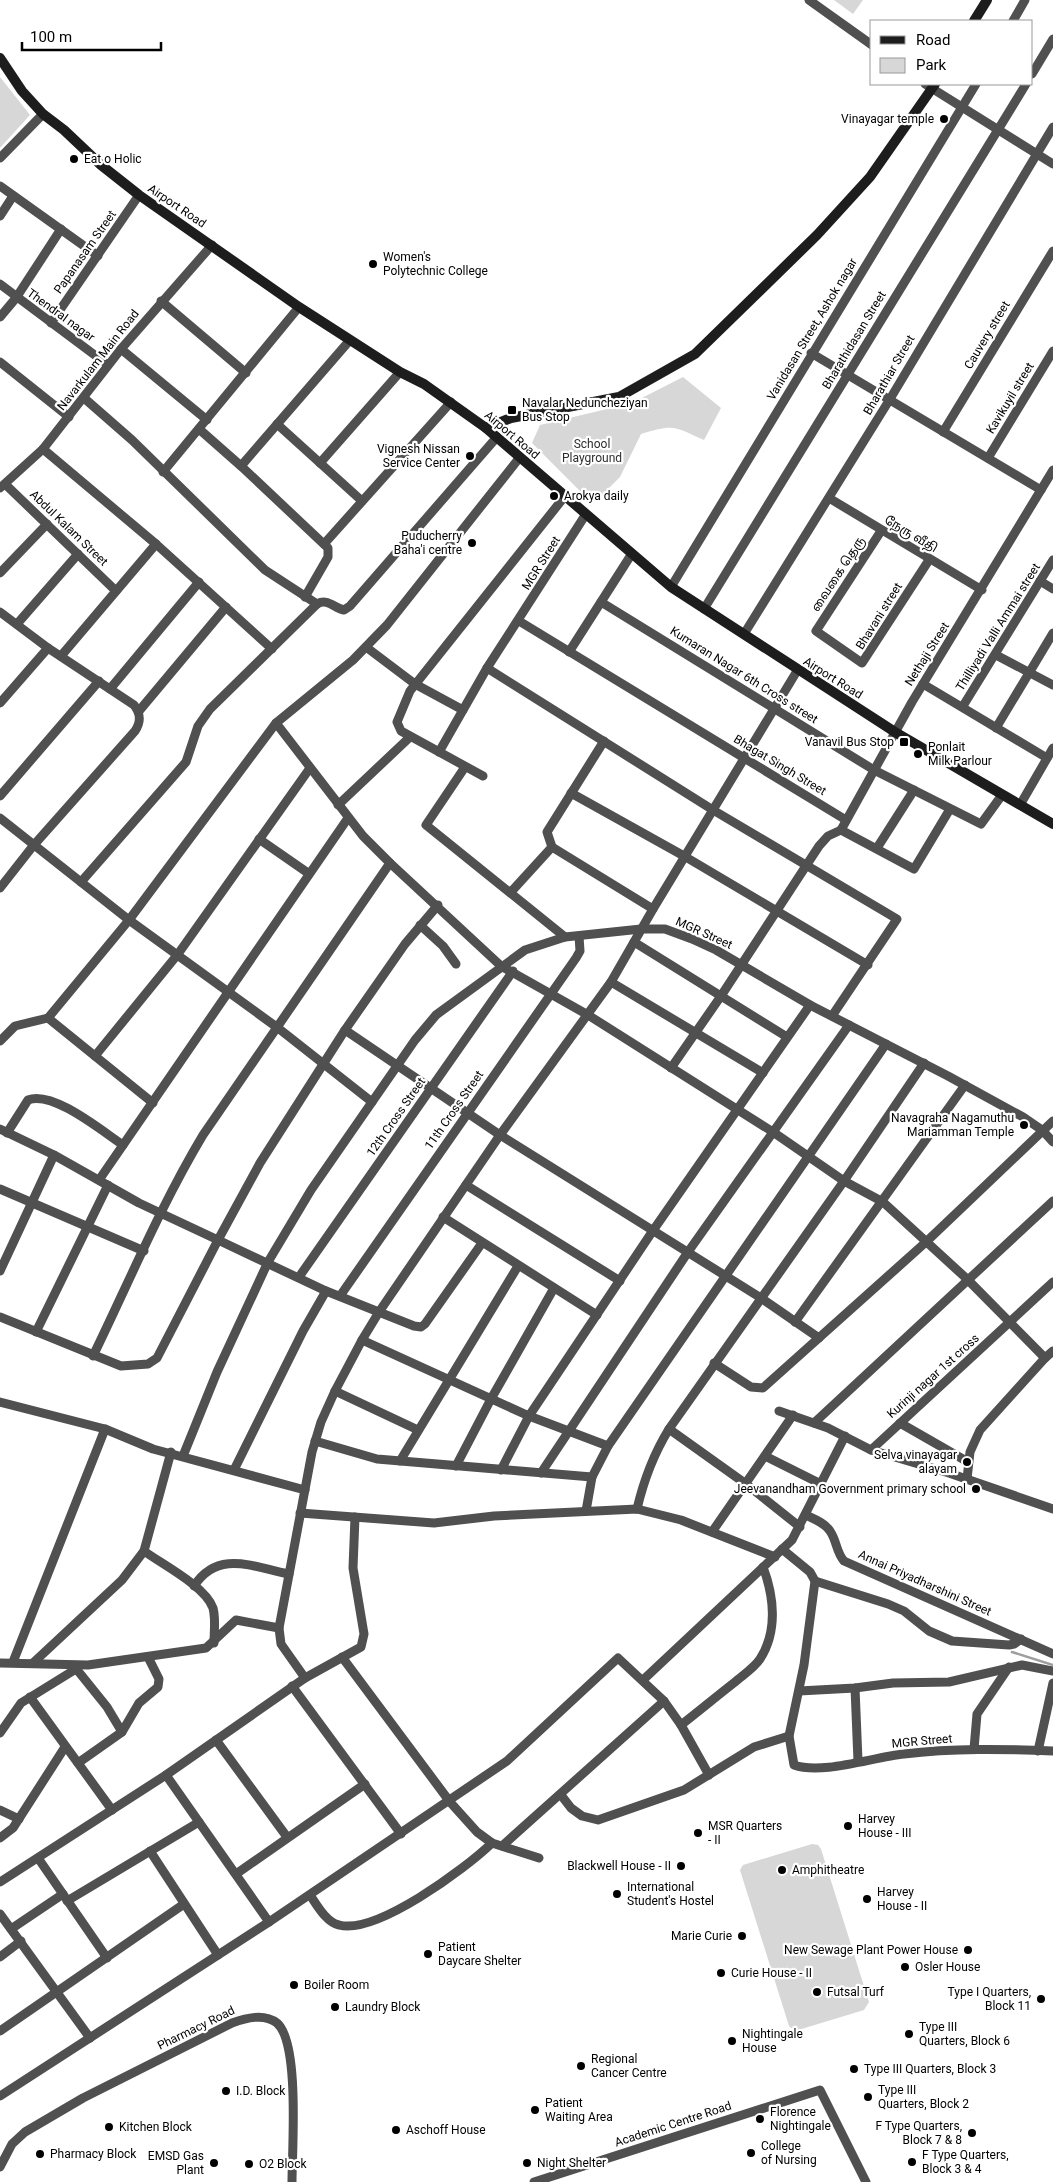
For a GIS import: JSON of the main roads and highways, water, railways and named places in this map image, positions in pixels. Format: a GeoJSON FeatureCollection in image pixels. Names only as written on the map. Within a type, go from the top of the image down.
{"type":"FeatureCollection","features":[{"type":"Feature","properties":{"kind":"waterway"},"geometry":{"type":"LineString","coordinates":[[1012,1652],[1053,1665]]}},
{"type":"Feature","properties":{"kind":"place","name":"Vinayagar temple"},"geometry":{"type":"Point","coordinates":[944,119]}},
{"type":"Feature","properties":{"kind":"place","name":"Eat o Holic"},"geometry":{"type":"Point","coordinates":[74,159]}},
{"type":"Feature","properties":{"kind":"place","name":"Women's Polytechnic College"},"geometry":{"type":"Point","coordinates":[373,264]}},
{"type":"Feature","properties":{"kind":"place","name":"Navalar Neduncheziyan Bus Stop"},"geometry":{"type":"Point","coordinates":[512,410]}},
{"type":"Feature","properties":{"kind":"place","name":"Vignesh Nissan Service Center"},"geometry":{"type":"Point","coordinates":[470,456]}},
{"type":"Feature","properties":{"kind":"place","name":"Arokya daily"},"geometry":{"type":"Point","coordinates":[554,496]}},
{"type":"Feature","properties":{"kind":"place","name":"Puducherry Baha'i centre"},"geometry":{"type":"Point","coordinates":[472,543]}},
{"type":"Feature","properties":{"kind":"place","name":"Vanavil Bus Stop"},"geometry":{"type":"Point","coordinates":[904,742]}},
{"type":"Feature","properties":{"kind":"place","name":"Ponlait Milk Parlour"},"geometry":{"type":"Point","coordinates":[918,754]}},
{"type":"Feature","properties":{"kind":"place","name":"Navagraha Nagamuthu Mariamman Temple"},"geometry":{"type":"Point","coordinates":[1024,1125]}},
{"type":"Feature","properties":{"kind":"place","name":"Selva vinayagar alayam"},"geometry":{"type":"Point","coordinates":[967,1462]}},
{"type":"Feature","properties":{"kind":"place","name":"Jeevanandham Government primary school"},"geometry":{"type":"Point","coordinates":[976,1489]}},
{"type":"Feature","properties":{"kind":"place","name":"Harvey House - III"},"geometry":{"type":"Point","coordinates":[848,1826]}},
{"type":"Feature","properties":{"kind":"place","name":"MSR Quarters - II"},"geometry":{"type":"Point","coordinates":[698,1833]}},
{"type":"Feature","properties":{"kind":"place","name":"Blackwell House - II"},"geometry":{"type":"Point","coordinates":[681,1866]}},
{"type":"Feature","properties":{"kind":"place","name":"Amphitheatre"},"geometry":{"type":"Point","coordinates":[782,1870]}},
{"type":"Feature","properties":{"kind":"place","name":"International Student's Hostel"},"geometry":{"type":"Point","coordinates":[617,1894]}},
{"type":"Feature","properties":{"kind":"place","name":"Harvey House - II"},"geometry":{"type":"Point","coordinates":[867,1899]}},
{"type":"Feature","properties":{"kind":"place","name":"Marie Curie"},"geometry":{"type":"Point","coordinates":[742,1936]}},
{"type":"Feature","properties":{"kind":"place","name":"New Sewage Plant Power House"},"geometry":{"type":"Point","coordinates":[968,1950]}},
{"type":"Feature","properties":{"kind":"place","name":"Patient Daycare Shelter"},"geometry":{"type":"Point","coordinates":[428,1954]}},
{"type":"Feature","properties":{"kind":"place","name":"Osler House"},"geometry":{"type":"Point","coordinates":[905,1967]}},
{"type":"Feature","properties":{"kind":"place","name":"Curie House - II"},"geometry":{"type":"Point","coordinates":[721,1973]}},
{"type":"Feature","properties":{"kind":"place","name":"Boiler Room"},"geometry":{"type":"Point","coordinates":[294,1985]}},
{"type":"Feature","properties":{"kind":"place","name":"Futsal Turf"},"geometry":{"type":"Point","coordinates":[817,1992]}},
{"type":"Feature","properties":{"kind":"place","name":"Type I Quarters, Block 11"},"geometry":{"type":"Point","coordinates":[1041,1999]}},
{"type":"Feature","properties":{"kind":"place","name":"Laundry Block"},"geometry":{"type":"Point","coordinates":[335,2007]}},
{"type":"Feature","properties":{"kind":"place","name":"Type III Quarters, Block 6"},"geometry":{"type":"Point","coordinates":[909,2034]}},
{"type":"Feature","properties":{"kind":"place","name":"Nightingale House"},"geometry":{"type":"Point","coordinates":[732,2041]}},
{"type":"Feature","properties":{"kind":"place","name":"Regional Cancer Centre"},"geometry":{"type":"Point","coordinates":[581,2066]}},
{"type":"Feature","properties":{"kind":"place","name":"Type III Quarters, Block 3"},"geometry":{"type":"Point","coordinates":[854,2069]}},
{"type":"Feature","properties":{"kind":"place","name":"I.D. Block"},"geometry":{"type":"Point","coordinates":[226,2091]}},
{"type":"Feature","properties":{"kind":"place","name":"Type III Quarters, Block 2"},"geometry":{"type":"Point","coordinates":[868,2097]}},
{"type":"Feature","properties":{"kind":"place","name":"Patient Waiting Area"},"geometry":{"type":"Point","coordinates":[535,2110]}},
{"type":"Feature","properties":{"kind":"place","name":"Florence Nightingale"},"geometry":{"type":"Point","coordinates":[760,2119]}},
{"type":"Feature","properties":{"kind":"place","name":"Kitchen Block"},"geometry":{"type":"Point","coordinates":[109,2127]}},
{"type":"Feature","properties":{"kind":"place","name":"Aschoff House"},"geometry":{"type":"Point","coordinates":[396,2130]}},
{"type":"Feature","properties":{"kind":"place","name":"F Type Quarters, Block 7 & 8"},"geometry":{"type":"Point","coordinates":[972,2133]}},
{"type":"Feature","properties":{"kind":"place","name":"College of Nursing"},"geometry":{"type":"Point","coordinates":[751,2153]}},
{"type":"Feature","properties":{"kind":"place","name":"Pharmacy Block"},"geometry":{"type":"Point","coordinates":[40,2154]}},
{"type":"Feature","properties":{"kind":"place","name":"F Type Quarters, Block 3 & 4"},"geometry":{"type":"Point","coordinates":[912,2162]}},
{"type":"Feature","properties":{"kind":"place","name":"EMSD Gas Plant"},"geometry":{"type":"Point","coordinates":[214,2163]}},
{"type":"Feature","properties":{"kind":"place","name":"Night Shelter"},"geometry":{"type":"Point","coordinates":[527,2163]}},
{"type":"Feature","properties":{"kind":"place","name":"O2 Block"},"geometry":{"type":"Point","coordinates":[249,2164]}},
{"type":"Feature","properties":{"kind":"park label","name":"School Playground"},"geometry":{"type":"Point","coordinates":[592,451]}}]}
